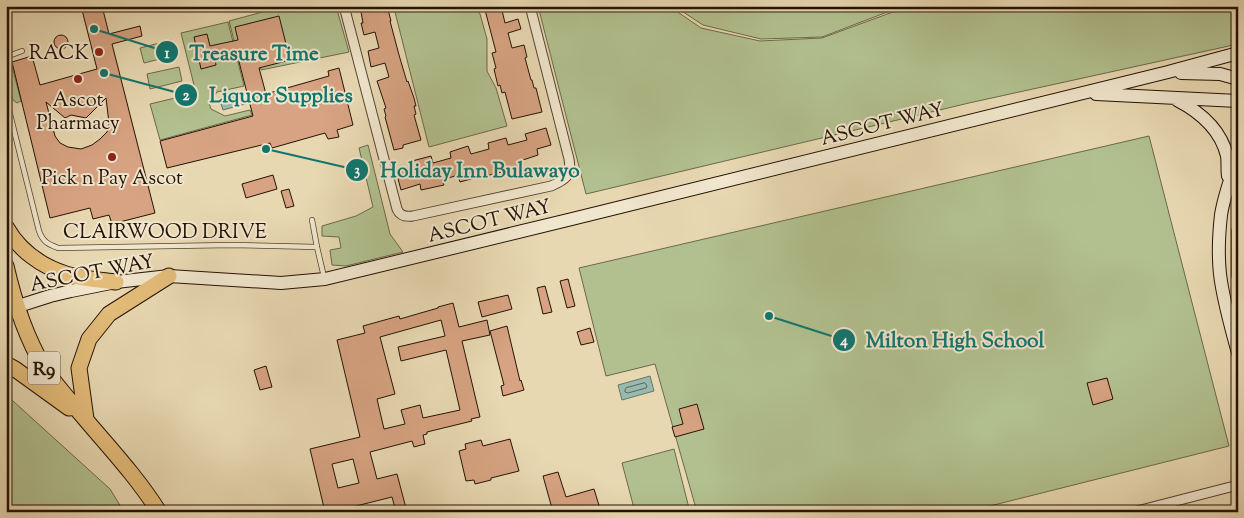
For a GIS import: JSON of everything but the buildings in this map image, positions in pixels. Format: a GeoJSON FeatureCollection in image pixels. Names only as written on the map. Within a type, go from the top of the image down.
{"type":"FeatureCollection","features":[{"type":"Feature","properties":{"kind":"highway"},"geometry":{"type":"LineString","coordinates":[[6,227],[21,249],[42,264],[67,274],[116,282]]}},
{"type":"Feature","properties":{"kind":"highway","name":"R9"},"geometry":{"type":"LineString","coordinates":[[6,266],[11,308],[43,365],[86,421],[135,478],[159,512]]}},
{"type":"Feature","properties":{"kind":"highway"},"geometry":{"type":"LineString","coordinates":[[86,421],[79,368],[88,339],[109,314],[169,276]]}},
{"type":"Feature","properties":{"kind":"highway"},"geometry":{"type":"LineString","coordinates":[[6,364],[86,421]]}},
{"type":"Feature","properties":{"kind":"main road","name":"ASCOT WAY"},"geometry":{"type":"LineString","coordinates":[[11,308],[50,296],[116,282],[169,276],[281,283],[325,279],[1081,94],[1238,53]]}},
{"type":"Feature","properties":{"kind":"main road"},"geometry":{"type":"LineString","coordinates":[[1168,72],[1220,74],[1238,79]]}},
{"type":"Feature","properties":{"kind":"main road"},"geometry":{"type":"LineString","coordinates":[[1081,94],[1238,101]]}},
{"type":"Feature","properties":{"kind":"main road"},"geometry":{"type":"LineString","coordinates":[[1172,98],[1191,108],[1207,121],[1219,136],[1227,157],[1228,186]]}},
{"type":"Feature","properties":{"kind":"main road"},"geometry":{"type":"LineString","coordinates":[[1238,156],[1221,214],[1219,238],[1220,272],[1228,315],[1238,353]]}},
{"type":"Feature","properties":{"kind":"main road"},"geometry":{"type":"LineString","coordinates":[[1238,231],[1238,275]]}},
{"type":"Feature","properties":{"kind":"street"},"geometry":{"type":"LineString","coordinates":[[344,6],[397,209],[405,217],[551,186],[566,178],[570,173],[569,159],[530,6]]}},
{"type":"Feature","properties":{"kind":"street"},"geometry":{"type":"LineString","coordinates":[[1133,512],[1238,485]]}},
{"type":"Feature","properties":{"kind":"lane"},"geometry":{"type":"LineString","coordinates":[[6,57],[22,51]]}},
{"type":"Feature","properties":{"kind":"lane","name":"CLAIRWOOD DRIVE"},"geometry":{"type":"LineString","coordinates":[[6,98],[38,231],[42,239],[49,244],[58,248],[231,245],[317,247]]}},
{"type":"Feature","properties":{"kind":"lane"},"geometry":{"type":"LineString","coordinates":[[312,220],[325,279]]}},
{"type":"Feature","properties":{"kind":"green space"},"geometry":{"type":"Polygon","coordinates":[[[285,6],[336,6],[349,52],[261,70],[259,61],[237,52],[229,21],[285,6]]]}},
{"type":"Feature","properties":{"kind":"green space"},"geometry":{"type":"Polygon","coordinates":[[[399,6],[476,6],[487,39],[487,71],[496,88],[507,126],[429,147],[394,8],[399,6]]]}},
{"type":"Feature","properties":{"kind":"green space"},"geometry":{"type":"Polygon","coordinates":[[[538,6],[669,6],[701,28],[760,41],[822,38],[909,6],[1238,6],[1238,44],[969,103],[586,194],[538,6]]]}},
{"type":"Feature","properties":{"kind":"green space"},"geometry":{"type":"Polygon","coordinates":[[[674,6],[903,6],[822,37],[761,39],[703,25],[674,6]]]}},
{"type":"Feature","properties":{"kind":"green space"},"geometry":{"type":"Polygon","coordinates":[[[228,22],[244,86],[217,92],[209,103],[211,109],[225,116],[250,110],[252,115],[160,140],[150,104],[196,93],[181,33],[228,22]]]}},
{"type":"Feature","properties":{"kind":"green space"},"geometry":{"type":"Polygon","coordinates":[[[171,40],[176,55],[144,63],[140,48],[171,40]]]}},
{"type":"Feature","properties":{"kind":"green space"},"geometry":{"type":"Polygon","coordinates":[[[11,62],[21,101],[17,103],[13,100],[6,75],[6,66],[11,62]]]}},
{"type":"Feature","properties":{"kind":"green space"},"geometry":{"type":"Polygon","coordinates":[[[179,67],[182,81],[150,89],[147,74],[179,67]]]}},
{"type":"Feature","properties":{"kind":"green space"},"geometry":{"type":"Polygon","coordinates":[[[1149,136],[1229,446],[966,512],[697,512],[655,364],[606,376],[579,268],[1149,136]]]}},
{"type":"Feature","properties":{"kind":"green space"},"geometry":{"type":"Polygon","coordinates":[[[368,145],[390,234],[403,252],[346,266],[332,265],[330,250],[341,248],[339,237],[322,236],[322,226],[356,216],[373,207],[359,148],[368,145]]]}},
{"type":"Feature","properties":{"kind":"green space"},"geometry":{"type":"Polygon","coordinates":[[[6,398],[13,401],[110,489],[124,512],[6,512],[6,398]]]}},
{"type":"Feature","properties":{"kind":"green space"},"geometry":{"type":"Polygon","coordinates":[[[674,449],[690,512],[635,512],[622,463],[674,449]]]}},
{"type":"Feature","properties":{"kind":"water"},"geometry":{"type":"Polygon","coordinates":[[[242,91],[245,104],[223,110],[219,98],[242,91]]]}},
{"type":"Feature","properties":{"kind":"water"},"geometry":{"type":"Polygon","coordinates":[[[650,376],[654,391],[622,400],[618,385],[650,376]]]}},
{"type":"Feature","properties":{"kind":"place","name":"Treasure Time"},"geometry":{"type":"Point","coordinates":[94,29]}},
{"type":"Feature","properties":{"kind":"place","name":"RACK"},"geometry":{"type":"Point","coordinates":[99,52]}},
{"type":"Feature","properties":{"kind":"place","name":"Liquor Supplies"},"geometry":{"type":"Point","coordinates":[104,73]}},
{"type":"Feature","properties":{"kind":"place","name":"Ascot Pharmacy"},"geometry":{"type":"Point","coordinates":[78,79]}},
{"type":"Feature","properties":{"kind":"place","name":"Holiday Inn Bulawayo"},"geometry":{"type":"Point","coordinates":[266,149]}},
{"type":"Feature","properties":{"kind":"place","name":"Pick n Pay Ascot"},"geometry":{"type":"Point","coordinates":[112,157]}},
{"type":"Feature","properties":{"kind":"place","name":"Milton High School"},"geometry":{"type":"Point","coordinates":[769,316]}}]}
